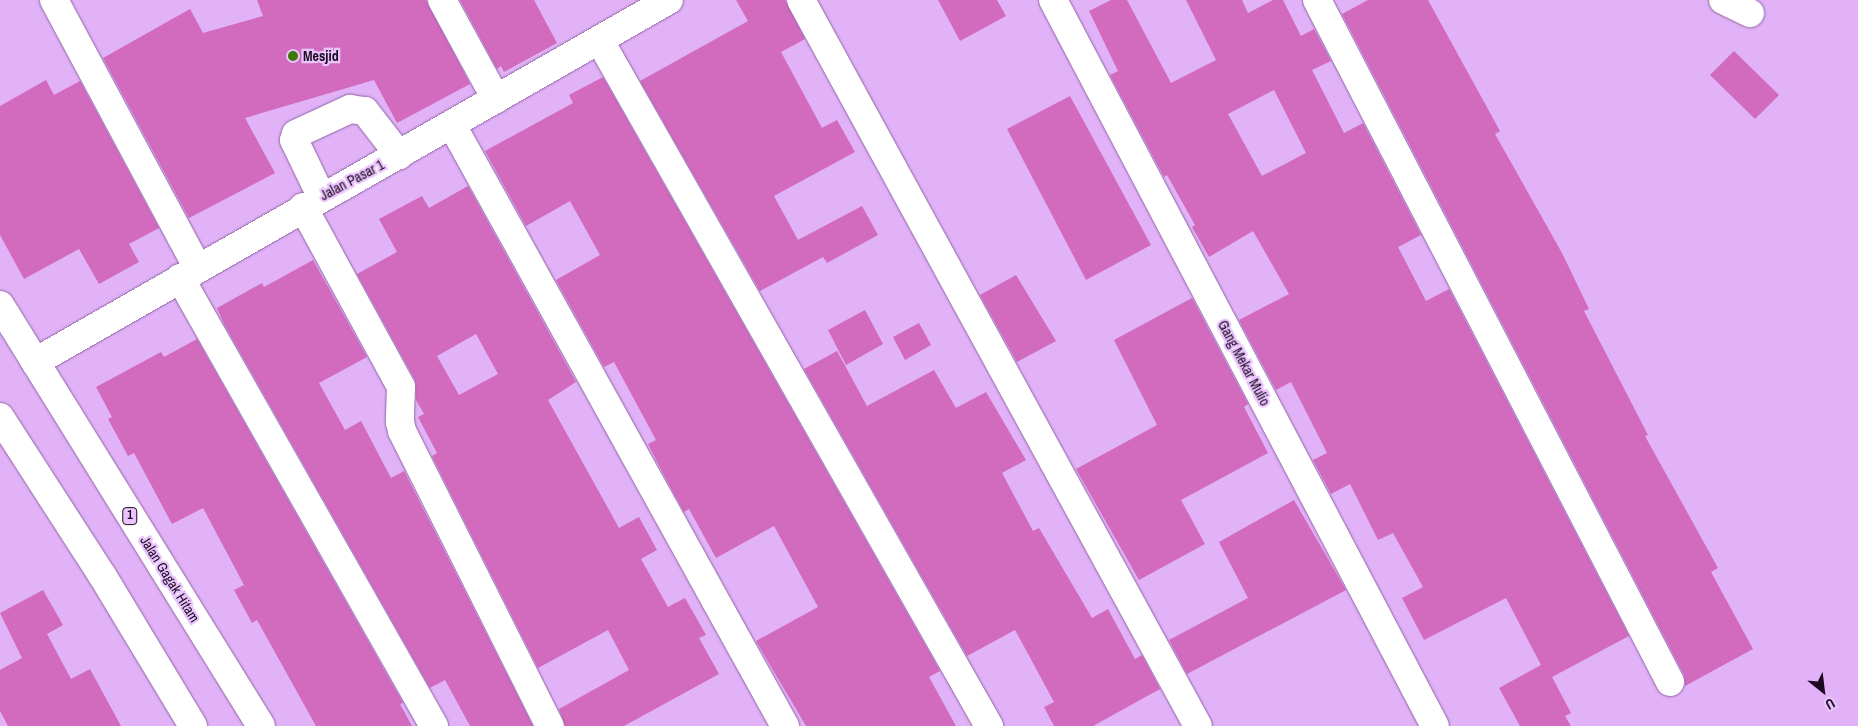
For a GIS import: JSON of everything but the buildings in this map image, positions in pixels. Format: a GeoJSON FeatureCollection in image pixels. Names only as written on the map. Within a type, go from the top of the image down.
{"type":"FeatureCollection","features":[{"type":"Feature","properties":{"kind":"main road"},"geometry":{"type":"LineString","coordinates":[[54,0],[189,273],[434,726]]}},
{"type":"Feature","properties":{"kind":"main road"},"geometry":{"type":"LineString","coordinates":[[442,0],[496,99]]}},
{"type":"Feature","properties":{"kind":"main road","name":"Jalan Pasar 1"},"geometry":{"type":"LineString","coordinates":[[35,362],[312,202],[399,155],[669,0]]}},
{"type":"Feature","properties":{"kind":"main road"},"geometry":{"type":"LineString","coordinates":[[801,0],[1198,726]]}},
{"type":"Feature","properties":{"kind":"main road","name":"Gang Mekar Mulio"},"geometry":{"type":"LineString","coordinates":[[1053,0],[1435,726]]}},
{"type":"Feature","properties":{"kind":"main road"},"geometry":{"type":"LineString","coordinates":[[1317,0],[1670,682]]}},
{"type":"Feature","properties":{"kind":"main road"},"geometry":{"type":"LineString","coordinates":[[1723,0],[1750,13]]}},
{"type":"Feature","properties":{"kind":"main road"},"geometry":{"type":"LineString","coordinates":[[600,41],[989,726]]}},
{"type":"Feature","properties":{"kind":"main road"},"geometry":{"type":"LineString","coordinates":[[399,155],[365,111],[350,109],[296,134],[294,140],[312,202],[401,387],[400,422],[402,431],[550,726]]}},
{"type":"Feature","properties":{"kind":"main road"},"geometry":{"type":"LineString","coordinates":[[452,125],[785,726]]}},
{"type":"Feature","properties":{"kind":"main road","name":"Jalan Gagak Hitam"},"geometry":{"type":"LineString","coordinates":[[0,305],[261,726]]}},
{"type":"Feature","properties":{"kind":"main road"},"geometry":{"type":"LineString","coordinates":[[0,418],[102,575],[193,726]]}},
{"type":"Feature","properties":{"kind":"place","name":"Mesjid"},"geometry":{"type":"Point","coordinates":[293,56]}}]}
